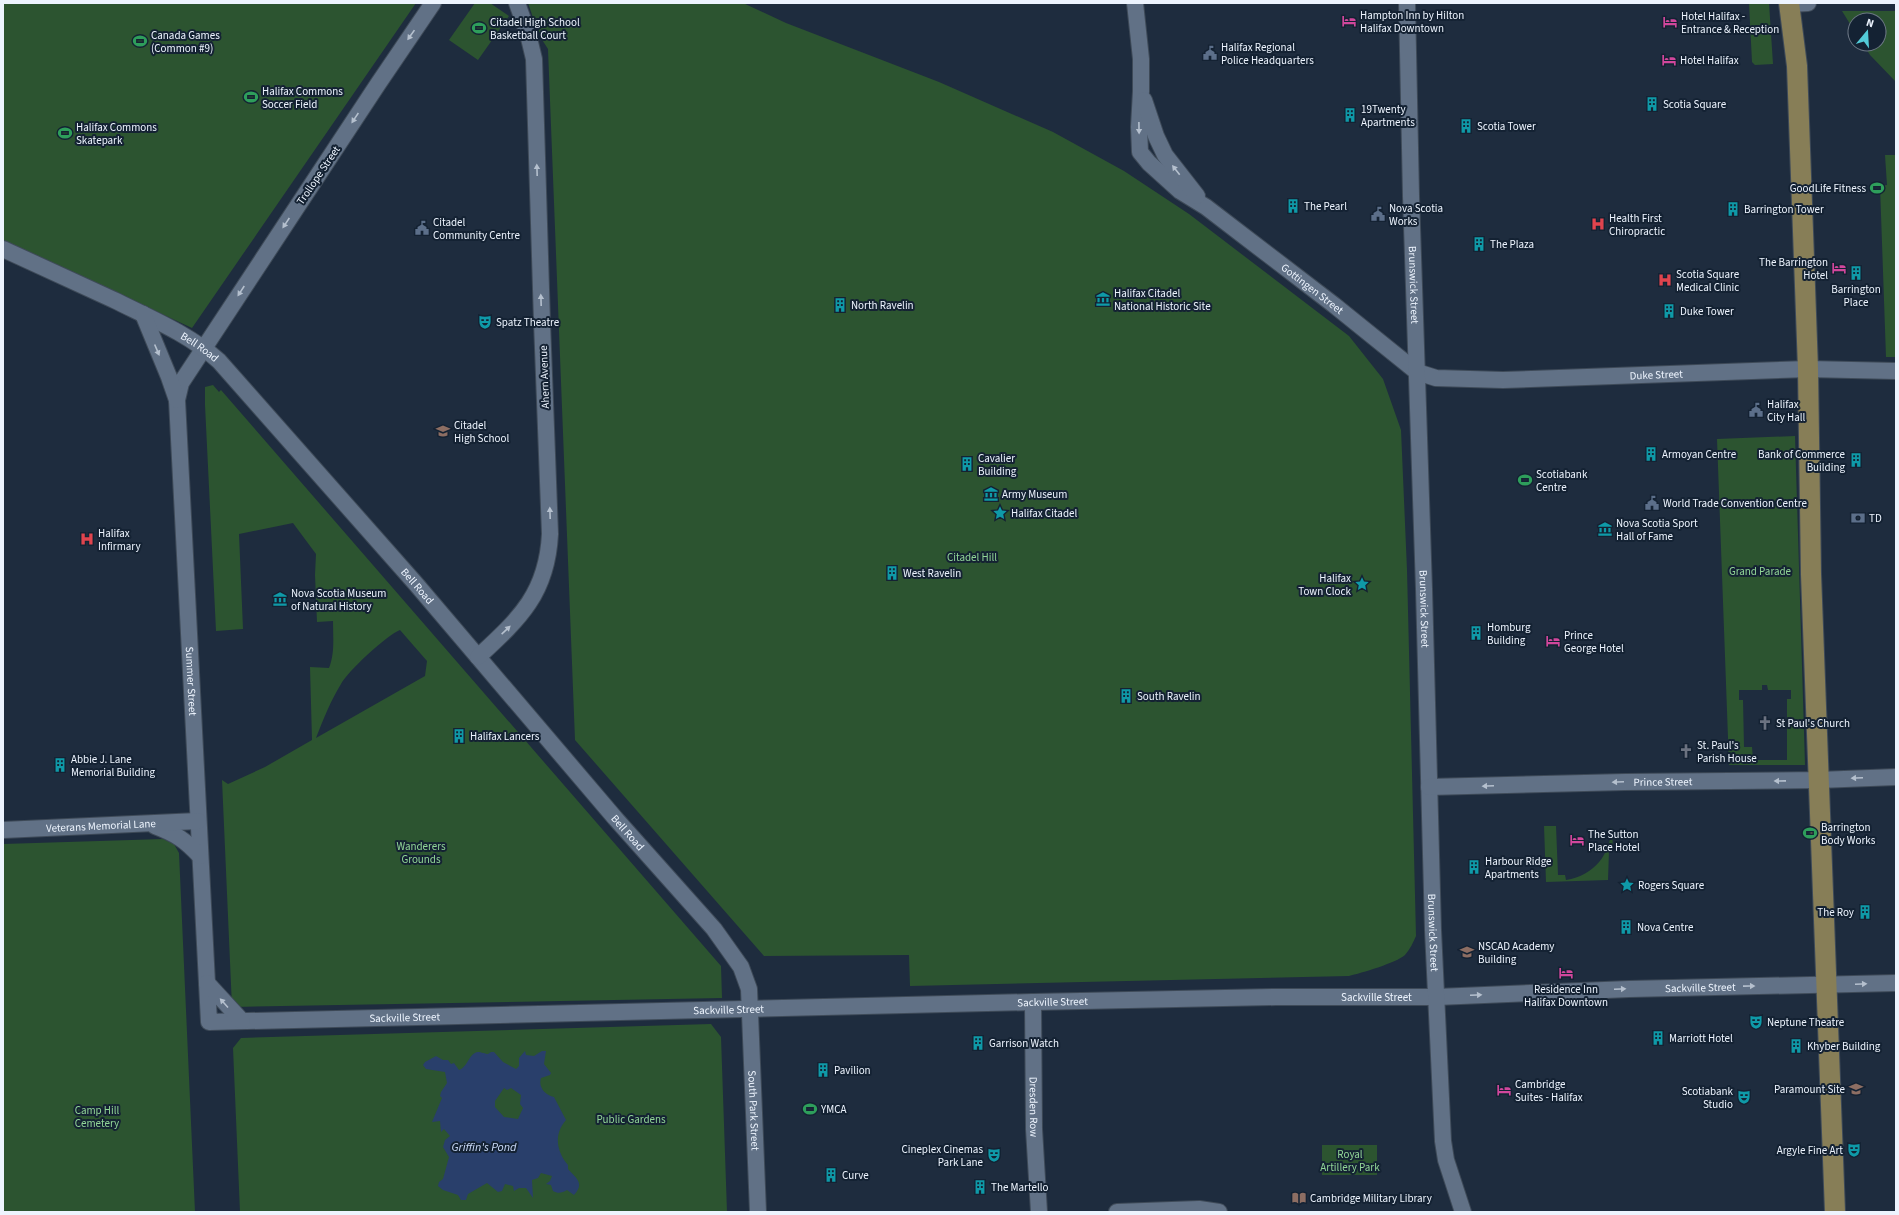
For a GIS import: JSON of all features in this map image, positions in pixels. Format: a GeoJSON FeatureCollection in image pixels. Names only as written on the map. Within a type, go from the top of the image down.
{"type":"FeatureCollection","features":[{"type":"Feature","properties":{"kind":"main road"},"geometry":{"type":"LineString","coordinates":[[1795,3],[1808,368],[1810,560],[1834,1212]]}},
{"type":"Feature","properties":{"kind":"street","name":"Trollope Street"},"geometry":{"type":"LineString","coordinates":[[205,348],[378,84],[433,3]]}},
{"type":"Feature","properties":{"kind":"street","name":"Ahern Avenue"},"geometry":{"type":"LineString","coordinates":[[478,657],[525,611],[540,584],[549,551],[550,534],[534,59],[528,34],[517,3]]}},
{"type":"Feature","properties":{"kind":"street","name":"Gottingen Street"},"geometry":{"type":"LineString","coordinates":[[1136,3],[1141,58],[1139,127],[1140,152],[1149,163],[1180,191],[1206,207],[1334,305],[1417,372]]}},
{"type":"Feature","properties":{"kind":"street","name":"Brunswick Street"},"geometry":{"type":"LineString","coordinates":[[1407,3],[1411,196],[1433,930],[1443,1141],[1446,1160],[1463,1212]]}},
{"type":"Feature","properties":{"kind":"street","name":"Bell Road"},"geometry":{"type":"LineString","coordinates":[[3,249],[143,314],[205,348],[219,361],[416,584],[615,818],[714,929],[741,967],[749,989],[751,1009]]}},
{"type":"Feature","properties":{"kind":"street"},"geometry":{"type":"LineString","coordinates":[[143,314],[177,400]]}},
{"type":"Feature","properties":{"kind":"street","name":"Summer Street"},"geometry":{"type":"LineString","coordinates":[[205,348],[181,383],[177,400],[208,1022]]}},
{"type":"Feature","properties":{"kind":"street","name":"Duke Street"},"geometry":{"type":"LineString","coordinates":[[1417,372],[1443,379],[1503,380],[1808,368],[1896,371]]}},
{"type":"Feature","properties":{"kind":"street","name":"Prince Street"},"geometry":{"type":"LineString","coordinates":[[1429,787],[1625,782],[1819,780],[1896,776]]}},
{"type":"Feature","properties":{"kind":"street","name":"Veterans Memorial Lane"},"geometry":{"type":"LineString","coordinates":[[3,830],[198,821]]}},
{"type":"Feature","properties":{"kind":"street"},"geometry":{"type":"LineString","coordinates":[[150,823],[174,833],[187,842],[200,856]]}},
{"type":"Feature","properties":{"kind":"street"},"geometry":{"type":"LineString","coordinates":[[207,983],[242,1021]]}},
{"type":"Feature","properties":{"kind":"street","name":"Sackville Street"},"geometry":{"type":"LineString","coordinates":[[208,1022],[1276,997],[1437,997],[1629,989],[1896,983]]}},
{"type":"Feature","properties":{"kind":"street","name":"Dresden Row"},"geometry":{"type":"LineString","coordinates":[[1033,1002],[1034,1129],[1039,1212]]}},
{"type":"Feature","properties":{"kind":"street","name":"South Park Street"},"geometry":{"type":"LineString","coordinates":[[751,1009],[758,1212]]}},
{"type":"Feature","properties":{"kind":"street"},"geometry":{"type":"LineString","coordinates":[[1117,1212],[1172,1209],[1199,1209],[1219,1212]]}},
{"type":"Feature","properties":{"kind":"green space"},"geometry":{"type":"Polygon","coordinates":[[[3,3],[416,3],[192,328],[3,240],[3,3]]]}},
{"type":"Feature","properties":{"kind":"green space","name":"Citadel High School Basketball Court"},"geometry":{"type":"Polygon","coordinates":[[[475,3],[490,3],[509,16],[478,60],[449,40],[475,3]]]}},
{"type":"Feature","properties":{"kind":"green space","name":"Citadel Hill"},"geometry":{"type":"Polygon","coordinates":[[[528,3],[743,3],[786,23],[939,82],[1053,132],[1124,171],[1189,214],[1349,336],[1383,379],[1401,430],[1407,570],[1416,936],[1405,955],[1370,970],[1349,976],[910,986],[909,955],[764,956],[575,740],[548,49],[539,35],[528,3]]]}},
{"type":"Feature","properties":{"kind":"green space"},"geometry":{"type":"Polygon","coordinates":[[[1749,3],[1769,3],[1773,64],[1755,65],[1752,62],[1749,3]]]}},
{"type":"Feature","properties":{"kind":"green space"},"geometry":{"type":"Polygon","coordinates":[[[1842,11],[1896,11],[1896,82],[1868,52],[1887,52],[1887,12],[1847,12],[1847,19],[1842,11]]]}},
{"type":"Feature","properties":{"kind":"green space"},"geometry":{"type":"Polygon","coordinates":[[[1885,155],[1896,155],[1896,357],[1886,357],[1880,186],[1887,185],[1885,155]]]}},
{"type":"Feature","properties":{"kind":"green space","name":"Wanderers Grounds"},"geometry":{"type":"Polygon","coordinates":[[[213,385],[219,392],[221,390],[721,966],[722,998],[232,1007],[222,780],[228,784],[265,767],[312,740],[310,667],[329,668],[333,651],[333,621],[317,622],[315,575],[316,554],[293,523],[239,534],[243,629],[216,631],[205,387],[213,385]],[[400,630],[394,633],[368,654],[345,678],[337,690],[316,738],[425,676],[427,661],[400,630]]]}},
{"type":"Feature","properties":{"kind":"green space","name":"Grand Parade"},"geometry":{"type":"Polygon","coordinates":[[[1795,436],[1805,765],[1729,765],[1717,439],[1795,436]],[[1762,685],[1762,690],[1739,690],[1739,700],[1743,700],[1744,747],[1752,747],[1753,760],[1787,760],[1787,699],[1791,699],[1791,690],[1768,690],[1767,685],[1762,685]]]}},
{"type":"Feature","properties":{"kind":"green space"},"geometry":{"type":"Polygon","coordinates":[[[1544,826],[1556,826],[1558,875],[1565,875],[1566,880],[1585,874],[1599,862],[1608,846],[1612,826],[1613,851],[1609,851],[1608,880],[1546,882],[1544,826]]]}},
{"type":"Feature","properties":{"kind":"green space","name":"Camp Hill Cemetery"},"geometry":{"type":"Polygon","coordinates":[[[163,839],[174,844],[179,853],[195,1212],[3,1212],[3,844],[163,839]]]}},
{"type":"Feature","properties":{"kind":"green space","name":"Public Gardens"},"geometry":{"type":"Polygon","coordinates":[[[711,1024],[721,1037],[727,1212],[240,1212],[233,1048],[241,1038],[711,1024]]]}},
{"type":"Feature","properties":{"kind":"green space","name":"Royal Artillery Park"},"geometry":{"type":"Polygon","coordinates":[[[1322,1145],[1377,1145],[1377,1175],[1322,1175],[1322,1145]]]}},
{"type":"Feature","properties":{"kind":"water","name":"Griffin's Pond"},"geometry":{"type":"Polygon","coordinates":[[[525,1051],[526,1055],[534,1056],[542,1051],[546,1051],[544,1064],[551,1073],[550,1075],[541,1078],[540,1084],[545,1092],[554,1097],[566,1120],[559,1132],[559,1149],[568,1165],[568,1169],[578,1181],[579,1187],[574,1195],[567,1190],[557,1193],[553,1191],[551,1185],[546,1184],[550,1181],[552,1176],[541,1173],[538,1178],[532,1180],[533,1198],[526,1188],[519,1188],[514,1191],[513,1186],[505,1184],[502,1191],[498,1192],[487,1183],[468,1194],[466,1200],[461,1200],[458,1195],[443,1190],[438,1186],[439,1182],[443,1179],[449,1157],[443,1147],[445,1140],[450,1136],[444,1129],[441,1132],[440,1121],[432,1122],[442,1098],[440,1096],[441,1092],[447,1083],[445,1072],[426,1069],[423,1065],[425,1062],[436,1056],[443,1060],[448,1060],[451,1064],[454,1063],[459,1070],[475,1053],[479,1052],[488,1054],[494,1052],[503,1062],[516,1069],[519,1066],[519,1058],[525,1051]],[[504,1088],[495,1101],[495,1107],[504,1117],[518,1119],[523,1108],[520,1104],[521,1095],[511,1088],[507,1090],[504,1088]]]}},
{"type":"Feature","properties":{"kind":"place","name":"Hampton Inn by Hilton Halifax Downtown"},"geometry":{"type":"Point","coordinates":[1349,21]}},
{"type":"Feature","properties":{"kind":"place","name":"Hotel Halifax - Entrance & Reception"},"geometry":{"type":"Point","coordinates":[1670,22]}},
{"type":"Feature","properties":{"kind":"place","name":"Citadel High School Basketball Court"},"geometry":{"type":"Point","coordinates":[479,28]}},
{"type":"Feature","properties":{"kind":"place","name":"Canada Games (Common #9)"},"geometry":{"type":"Point","coordinates":[140,41]}},
{"type":"Feature","properties":{"kind":"place","name":"Halifax Regional Police Headquarters"},"geometry":{"type":"Point","coordinates":[1210,53]}},
{"type":"Feature","properties":{"kind":"place","name":"Hotel Halifax"},"geometry":{"type":"Point","coordinates":[1669,60]}},
{"type":"Feature","properties":{"kind":"place","name":"Halifax Commons Soccer Field"},"geometry":{"type":"Point","coordinates":[251,97]}},
{"type":"Feature","properties":{"kind":"place","name":"Scotia Square"},"geometry":{"type":"Point","coordinates":[1652,104]}},
{"type":"Feature","properties":{"kind":"place","name":"19Twenty Apartments"},"geometry":{"type":"Point","coordinates":[1350,115]}},
{"type":"Feature","properties":{"kind":"place","name":"Scotia Tower"},"geometry":{"type":"Point","coordinates":[1466,126]}},
{"type":"Feature","properties":{"kind":"place","name":"Halifax Commons Skatepark"},"geometry":{"type":"Point","coordinates":[65,133]}},
{"type":"Feature","properties":{"kind":"place","name":"GoodLife Fitness"},"geometry":{"type":"Point","coordinates":[1877,188]}},
{"type":"Feature","properties":{"kind":"place","name":"The Pearl"},"geometry":{"type":"Point","coordinates":[1293,206]}},
{"type":"Feature","properties":{"kind":"place","name":"Barrington Tower"},"geometry":{"type":"Point","coordinates":[1733,209]}},
{"type":"Feature","properties":{"kind":"place","name":"Nova Scotia Works"},"geometry":{"type":"Point","coordinates":[1378,214]}},
{"type":"Feature","properties":{"kind":"place","name":"Health First Chiropractic"},"geometry":{"type":"Point","coordinates":[1598,224]}},
{"type":"Feature","properties":{"kind":"place","name":"Citadel Community Centre"},"geometry":{"type":"Point","coordinates":[422,228]}},
{"type":"Feature","properties":{"kind":"place","name":"The Plaza"},"geometry":{"type":"Point","coordinates":[1479,244]}},
{"type":"Feature","properties":{"kind":"place","name":"The Barrington Hotel"},"geometry":{"type":"Point","coordinates":[1839,268]}},
{"type":"Feature","properties":{"kind":"place","name":"Barrington Place"},"geometry":{"type":"Point","coordinates":[1856,273]}},
{"type":"Feature","properties":{"kind":"place","name":"Scotia Square Medical Clinic"},"geometry":{"type":"Point","coordinates":[1665,280]}},
{"type":"Feature","properties":{"kind":"place","name":"Halifax Citadel National Historic Site"},"geometry":{"type":"Point","coordinates":[1103,299]}},
{"type":"Feature","properties":{"kind":"place","name":"North Ravelin"},"geometry":{"type":"Point","coordinates":[840,305]}},
{"type":"Feature","properties":{"kind":"place","name":"Duke Tower"},"geometry":{"type":"Point","coordinates":[1669,311]}},
{"type":"Feature","properties":{"kind":"place","name":"Spatz Theatre"},"geometry":{"type":"Point","coordinates":[485,322]}},
{"type":"Feature","properties":{"kind":"place","name":"Halifax City Hall"},"geometry":{"type":"Point","coordinates":[1756,410]}},
{"type":"Feature","properties":{"kind":"place","name":"Citadel High School"},"geometry":{"type":"Point","coordinates":[443,431]}},
{"type":"Feature","properties":{"kind":"place","name":"Armoyan Centre"},"geometry":{"type":"Point","coordinates":[1651,454]}},
{"type":"Feature","properties":{"kind":"place","name":"Bank of Commerce Building"},"geometry":{"type":"Point","coordinates":[1856,460]}},
{"type":"Feature","properties":{"kind":"place","name":"Cavalier Building"},"geometry":{"type":"Point","coordinates":[967,464]}},
{"type":"Feature","properties":{"kind":"place","name":"Scotiabank Centre"},"geometry":{"type":"Point","coordinates":[1525,480]}},
{"type":"Feature","properties":{"kind":"place","name":"Army Museum"},"geometry":{"type":"Point","coordinates":[991,494]}},
{"type":"Feature","properties":{"kind":"place","name":"World Trade Convention Centre"},"geometry":{"type":"Point","coordinates":[1652,503]}},
{"type":"Feature","properties":{"kind":"place","name":"Halifax Citadel"},"geometry":{"type":"Point","coordinates":[1000,513]}},
{"type":"Feature","properties":{"kind":"place","name":"TD"},"geometry":{"type":"Point","coordinates":[1858,518]}},
{"type":"Feature","properties":{"kind":"place","name":"Nova Scotia Sport Hall of Fame"},"geometry":{"type":"Point","coordinates":[1605,529]}},
{"type":"Feature","properties":{"kind":"place","name":"Halifax Infirmary"},"geometry":{"type":"Point","coordinates":[87,539]}},
{"type":"Feature","properties":{"kind":"place","name":"West Ravelin"},"geometry":{"type":"Point","coordinates":[892,573]}},
{"type":"Feature","properties":{"kind":"place","name":"Halifax Town Clock"},"geometry":{"type":"Point","coordinates":[1362,584]}},
{"type":"Feature","properties":{"kind":"place","name":"Nova Scotia Museum of Natural History"},"geometry":{"type":"Point","coordinates":[280,599]}},
{"type":"Feature","properties":{"kind":"place","name":"Homburg Building"},"geometry":{"type":"Point","coordinates":[1476,633]}},
{"type":"Feature","properties":{"kind":"place","name":"Prince George Hotel"},"geometry":{"type":"Point","coordinates":[1553,641]}},
{"type":"Feature","properties":{"kind":"place","name":"South Ravelin"},"geometry":{"type":"Point","coordinates":[1126,696]}},
{"type":"Feature","properties":{"kind":"place","name":"St Paul's Church"},"geometry":{"type":"Point","coordinates":[1765,723]}},
{"type":"Feature","properties":{"kind":"place","name":"Halifax Lancers"},"geometry":{"type":"Point","coordinates":[459,736]}},
{"type":"Feature","properties":{"kind":"place","name":"St. Paul's Parish House"},"geometry":{"type":"Point","coordinates":[1686,751]}},
{"type":"Feature","properties":{"kind":"place","name":"Abbie J. Lane Memorial Building"},"geometry":{"type":"Point","coordinates":[60,765]}},
{"type":"Feature","properties":{"kind":"place","name":"Barrington Body Works"},"geometry":{"type":"Point","coordinates":[1810,833]}},
{"type":"Feature","properties":{"kind":"place","name":"The Sutton Place Hotel"},"geometry":{"type":"Point","coordinates":[1577,840]}},
{"type":"Feature","properties":{"kind":"place","name":"Harbour Ridge Apartments"},"geometry":{"type":"Point","coordinates":[1474,867]}},
{"type":"Feature","properties":{"kind":"place","name":"Rogers Square"},"geometry":{"type":"Point","coordinates":[1627,885]}},
{"type":"Feature","properties":{"kind":"place","name":"The Roy"},"geometry":{"type":"Point","coordinates":[1865,912]}},
{"type":"Feature","properties":{"kind":"place","name":"Nova Centre"},"geometry":{"type":"Point","coordinates":[1626,927]}},
{"type":"Feature","properties":{"kind":"place","name":"NSCAD Academy Building"},"geometry":{"type":"Point","coordinates":[1467,952]}},
{"type":"Feature","properties":{"kind":"place","name":"Residence Inn Halifax Downtown"},"geometry":{"type":"Point","coordinates":[1566,973]}},
{"type":"Feature","properties":{"kind":"place","name":"Neptune Theatre"},"geometry":{"type":"Point","coordinates":[1756,1022]}},
{"type":"Feature","properties":{"kind":"place","name":"Marriott Hotel"},"geometry":{"type":"Point","coordinates":[1658,1038]}},
{"type":"Feature","properties":{"kind":"place","name":"Garrison Watch"},"geometry":{"type":"Point","coordinates":[978,1043]}},
{"type":"Feature","properties":{"kind":"place","name":"Khyber Building"},"geometry":{"type":"Point","coordinates":[1796,1046]}},
{"type":"Feature","properties":{"kind":"place","name":"Pavilion"},"geometry":{"type":"Point","coordinates":[823,1070]}},
{"type":"Feature","properties":{"kind":"place","name":"Paramount Site"},"geometry":{"type":"Point","coordinates":[1856,1089]}},
{"type":"Feature","properties":{"kind":"place","name":"Cambridge Suites - Halifax"},"geometry":{"type":"Point","coordinates":[1504,1090]}},
{"type":"Feature","properties":{"kind":"place","name":"Scotiabank Studio"},"geometry":{"type":"Point","coordinates":[1744,1097]}},
{"type":"Feature","properties":{"kind":"place","name":"YMCA"},"geometry":{"type":"Point","coordinates":[810,1109]}},
{"type":"Feature","properties":{"kind":"place","name":"Argyle Fine Art"},"geometry":{"type":"Point","coordinates":[1854,1150]}},
{"type":"Feature","properties":{"kind":"place","name":"Cineplex Cinemas Park Lane"},"geometry":{"type":"Point","coordinates":[994,1155]}},
{"type":"Feature","properties":{"kind":"place","name":"Curve"},"geometry":{"type":"Point","coordinates":[831,1175]}},
{"type":"Feature","properties":{"kind":"place","name":"The Martello"},"geometry":{"type":"Point","coordinates":[980,1187]}},
{"type":"Feature","properties":{"kind":"place","name":"Cambridge Military Library"},"geometry":{"type":"Point","coordinates":[1299,1198]}}]}
